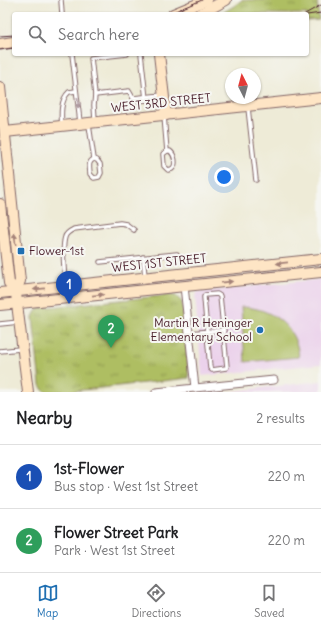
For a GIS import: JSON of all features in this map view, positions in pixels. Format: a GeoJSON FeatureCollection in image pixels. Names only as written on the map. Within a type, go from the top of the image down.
{"type":"FeatureCollection","features":[{"type":"Feature","properties":{"kind":"main road"},"geometry":{"type":"LineString","coordinates":[[178,12],[207,0]]}},
{"type":"Feature","properties":{"kind":"main road"},"geometry":{"type":"LineString","coordinates":[[204,12],[227,2]]}},
{"type":"Feature","properties":{"kind":"main road"},"geometry":{"type":"LineString","coordinates":[[0,44],[12,42]]}},
{"type":"Feature","properties":{"kind":"main road"},"geometry":{"type":"LineString","coordinates":[[159,56],[165,115]]}},
{"type":"Feature","properties":{"kind":"main road"},"geometry":{"type":"LineString","coordinates":[[0,87],[20,281],[16,291],[24,348],[28,392]]}},
{"type":"Feature","properties":{"kind":"main road","name":"WEST 3RD STREET"},"geometry":{"type":"LineString","coordinates":[[5,132],[321,98]]}},
{"type":"Feature","properties":{"kind":"main road"},"geometry":{"type":"LineString","coordinates":[[0,204],[9,283],[16,291]]}},
{"type":"Feature","properties":{"kind":"main road","name":"WEST 1ST STREET"},"geometry":{"type":"LineString","coordinates":[[0,293],[321,259]]}},
{"type":"Feature","properties":{"kind":"main road"},"geometry":{"type":"LineString","coordinates":[[0,305],[321,272]]}},
{"type":"Feature","properties":{"kind":"street"},"geometry":{"type":"LineString","coordinates":[[184,286],[195,388]]}},
{"type":"Feature","properties":{"kind":"street"},"geometry":{"type":"LineString","coordinates":[[156,392],[274,380]]}},
{"type":"Feature","properties":{"kind":"lane"},"geometry":{"type":"LineString","coordinates":[[61,0],[62,12]]}},
{"type":"Feature","properties":{"kind":"lane"},"geometry":{"type":"LineString","coordinates":[[72,56],[76,91],[88,124],[94,159],[100,164],[101,173],[99,177],[94,178],[90,174],[89,165],[94,159]]}},
{"type":"Feature","properties":{"kind":"lane"},"geometry":{"type":"LineString","coordinates":[[88,124],[94,105],[95,95],[91,58],[109,56]]}},
{"type":"Feature","properties":{"kind":"lane"},"geometry":{"type":"LineString","coordinates":[[141,56],[146,98]]}},
{"type":"Feature","properties":{"kind":"lane"},"geometry":{"type":"LineString","coordinates":[[62,126],[61,111],[65,97],[69,92],[76,91]]}},
{"type":"Feature","properties":{"kind":"lane"},"geometry":{"type":"LineString","coordinates":[[95,95],[129,91],[133,98],[164,97]]}},
{"type":"Feature","properties":{"kind":"lane"},"geometry":{"type":"LineString","coordinates":[[248,106],[256,180]]}},
{"type":"Feature","properties":{"kind":"lane"},"geometry":{"type":"LineString","coordinates":[[165,115],[167,151],[163,154],[164,166],[168,170],[172,169],[175,164],[174,156],[170,151],[167,151]]}},
{"type":"Feature","properties":{"kind":"lane"},"geometry":{"type":"LineString","coordinates":[[66,286],[64,256],[65,237],[68,232],[74,229],[120,223],[126,224],[134,230]]}},
{"type":"Feature","properties":{"kind":"lane"},"geometry":{"type":"LineString","coordinates":[[100,262],[177,254]]}},
{"type":"Feature","properties":{"kind":"lane"},"geometry":{"type":"LineString","coordinates":[[142,257],[145,277]]}},
{"type":"Feature","properties":{"kind":"lane"},"geometry":{"type":"LineString","coordinates":[[217,294],[220,296],[226,368],[212,370],[210,368],[207,332],[204,297],[205,295],[217,294]]}},
{"type":"Feature","properties":{"kind":"lane"},"geometry":{"type":"LineString","coordinates":[[0,324],[20,322]]}},
{"type":"Feature","properties":{"kind":"lane"},"geometry":{"type":"LineString","coordinates":[[189,333],[224,330]]}},
{"type":"Feature","properties":{"kind":"lane"},"geometry":{"type":"LineString","coordinates":[[0,351],[24,348]]}},
{"type":"Feature","properties":{"kind":"shaded area","name":"Martin R Heninger Elementary School"},"geometry":{"type":"Polygon","coordinates":[[[321,279],[321,364],[202,376],[195,296],[197,292],[321,279]]]}},
{"type":"Feature","properties":{"kind":"shaded area"},"geometry":{"type":"Polygon","coordinates":[[[321,381],[321,392],[226,392],[321,381]]]}},
{"type":"Feature","properties":{"kind":"green space"},"geometry":{"type":"Polygon","coordinates":[[[242,0],[317,0],[319,20],[309,21],[309,12],[224,12],[242,0]]]}},
{"type":"Feature","properties":{"kind":"green space"},"geometry":{"type":"Polygon","coordinates":[[[171,295],[176,296],[182,302],[189,378],[74,391],[46,392],[43,390],[40,385],[33,317],[36,311],[40,308],[171,295]]]}},
{"type":"Feature","properties":{"kind":"green space"},"geometry":{"type":"Polygon","coordinates":[[[241,307],[262,310],[280,320],[293,336],[299,357],[245,362],[241,307]]]}},
{"type":"Feature","properties":{"kind":"tram line"},"geometry":{"type":"LineString","coordinates":[[173,12],[202,0]]}},
{"type":"Feature","properties":{"kind":"tram line"},"geometry":{"type":"LineString","coordinates":[[309,12],[321,5]]}},
{"type":"Feature","properties":{"kind":"tram line"},"geometry":{"type":"LineString","coordinates":[[309,15],[321,13]]}},
{"type":"Feature","properties":{"kind":"tram line"},"geometry":{"type":"LineString","coordinates":[[0,36],[12,35]]}},
{"type":"Feature","properties":{"kind":"tram line"},"geometry":{"type":"LineString","coordinates":[[0,50],[12,48]]}},
{"type":"Feature","properties":{"kind":"place","name":"Flower-1st"},"geometry":{"type":"Point","coordinates":[21,251]}},
{"type":"Feature","properties":{"kind":"place","name":"1st-Flower"},"geometry":{"type":"Point","coordinates":[69,304]}},
{"type":"Feature","properties":{"kind":"place","name":"Martin R Heninger Elementary School"},"geometry":{"type":"Point","coordinates":[260,330]}},
{"type":"Feature","properties":{"kind":"place","name":"Flower Street Park"},"geometry":{"type":"Point","coordinates":[111,348]}}]}
